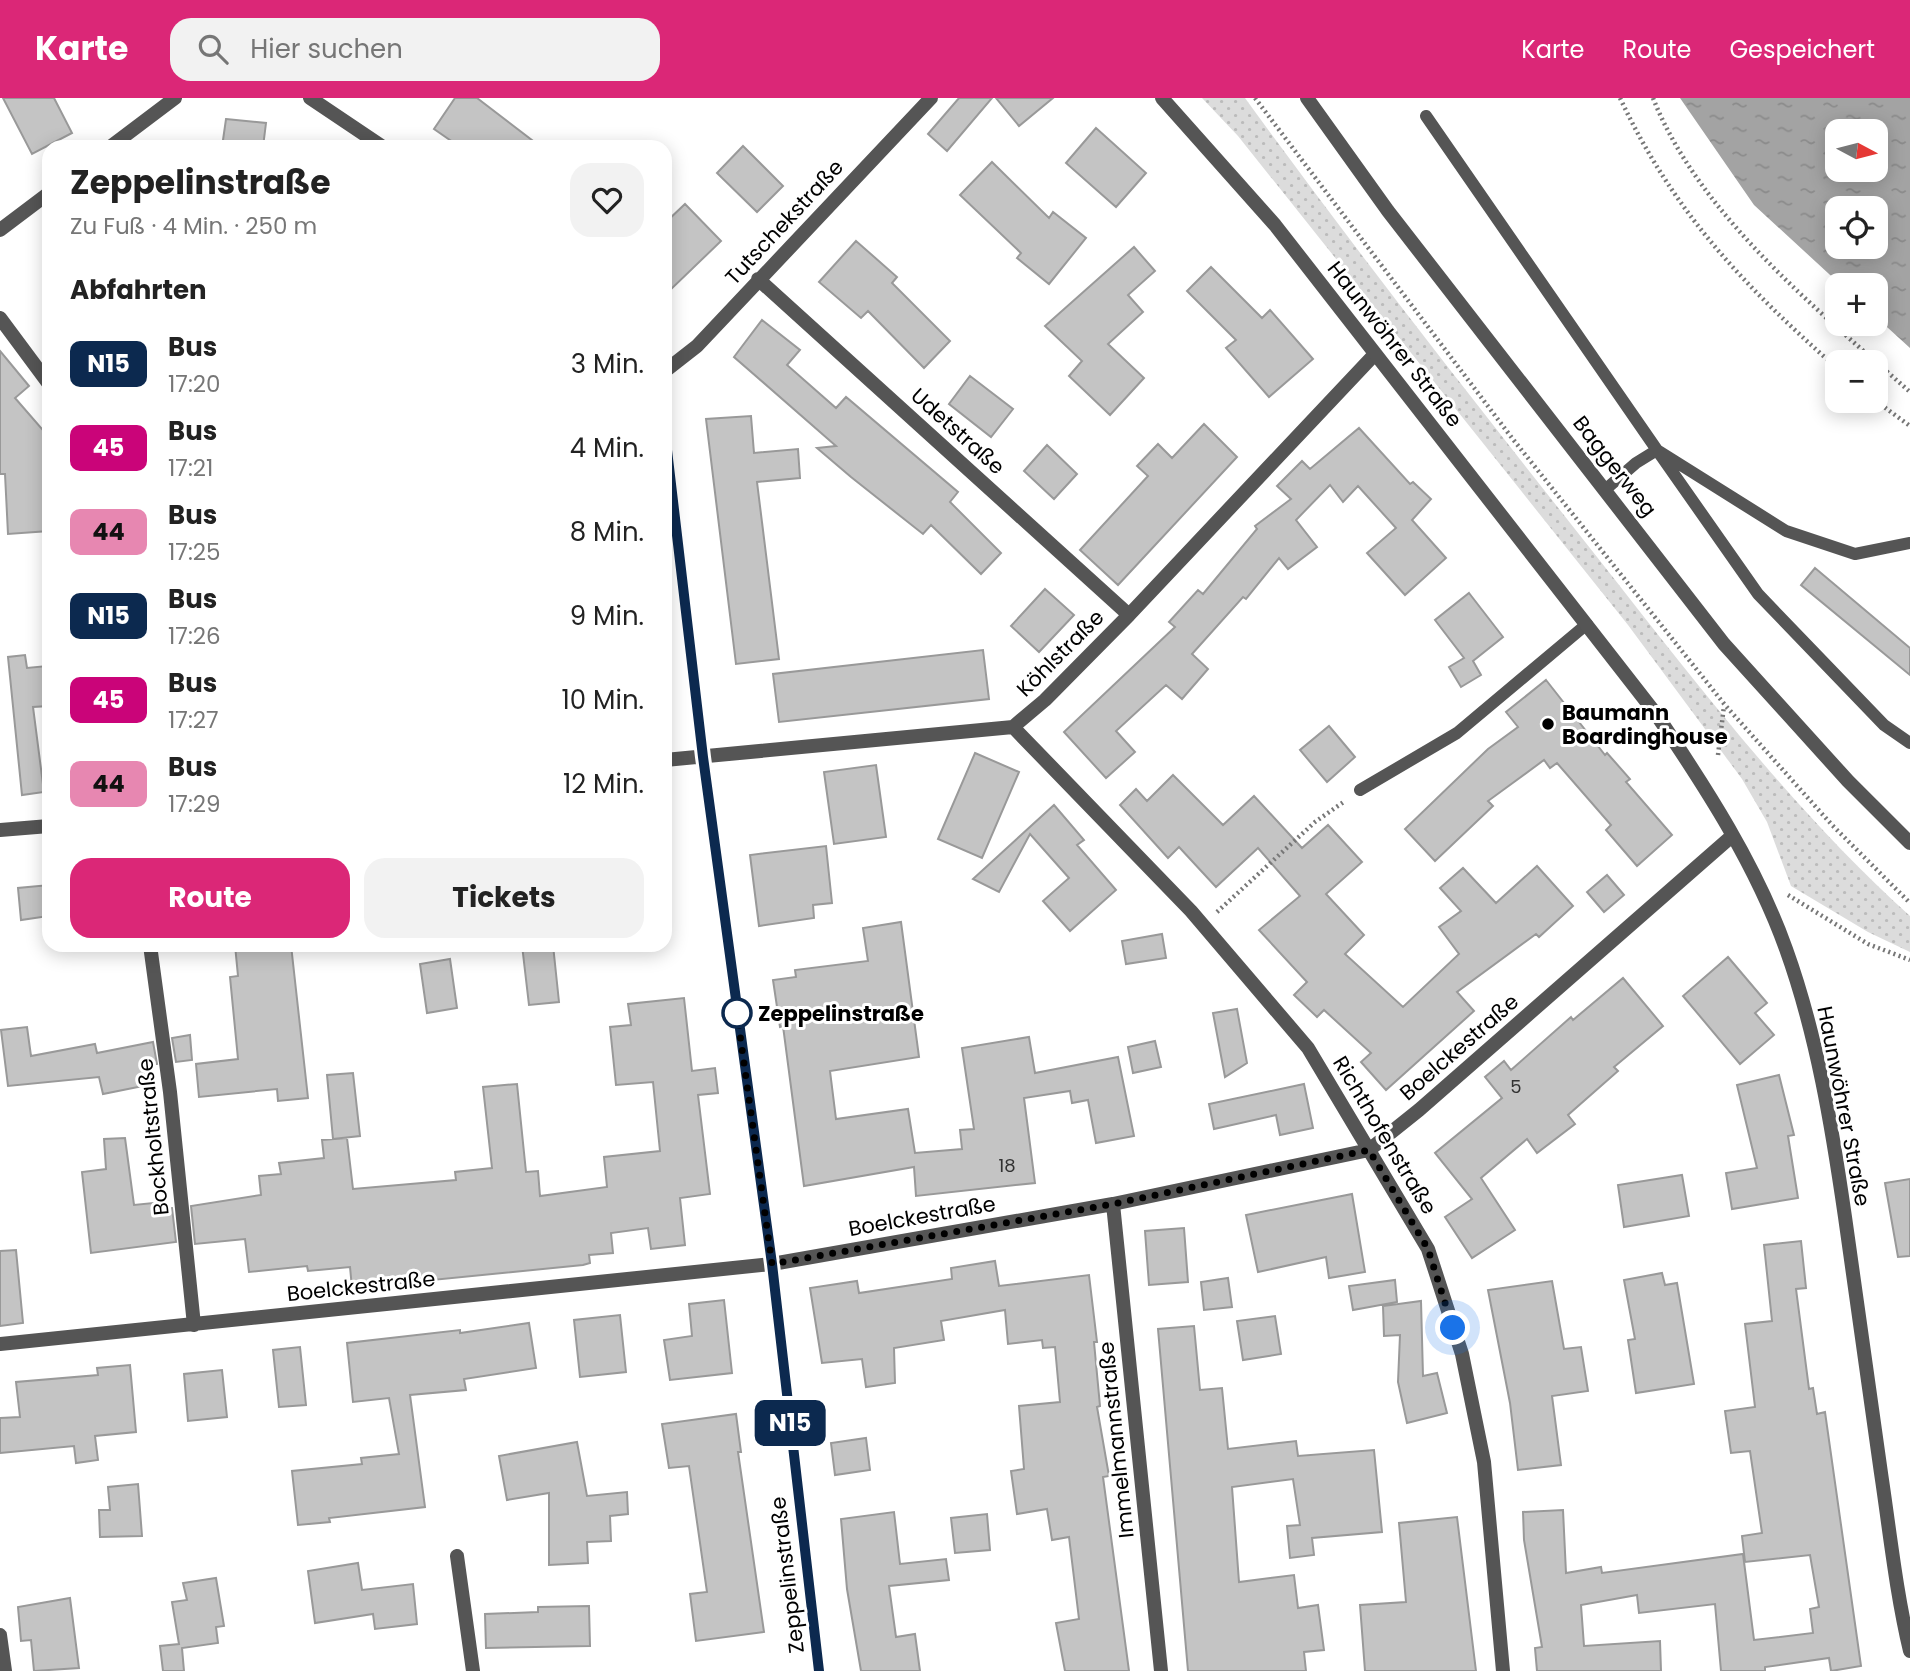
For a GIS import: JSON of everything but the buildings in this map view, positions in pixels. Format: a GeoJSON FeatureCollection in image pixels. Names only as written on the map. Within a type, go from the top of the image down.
{"type":"FeatureCollection","features":[{"type":"Feature","properties":{"kind":"street"},"geometry":{"type":"LineString","coordinates":[[119,140],[175,98]]}},
{"type":"Feature","properties":{"kind":"street"},"geometry":{"type":"LineString","coordinates":[[310,98],[373,140]]}},
{"type":"Feature","properties":{"kind":"street","name":"Tutschekstraße"},"geometry":{"type":"LineString","coordinates":[[672,366],[697,346],[930,98]]}},
{"type":"Feature","properties":{"kind":"street","name":"Haunwöhrer Straße"},"geometry":{"type":"LineString","coordinates":[[1162,98],[1275,225],[1656,714],[1700,780],[1758,883],[1786,948],[1806,1011],[1820,1072],[1838,1168],[1896,1581],[1910,1650]]}},
{"type":"Feature","properties":{"kind":"street","name":"Baggerweg"},"geometry":{"type":"LineString","coordinates":[[1307,98],[1388,211],[1724,644],[1848,781],[1910,843]]}},
{"type":"Feature","properties":{"kind":"street"},"geometry":{"type":"LineString","coordinates":[[0,230],[42,198]]}},
{"type":"Feature","properties":{"kind":"street","name":"Udetstraße"},"geometry":{"type":"LineString","coordinates":[[758,279],[1129,615]]}},
{"type":"Feature","properties":{"kind":"street"},"geometry":{"type":"LineString","coordinates":[[0,318],[42,375]]}},
{"type":"Feature","properties":{"kind":"street","name":"Köhlstraße"},"geometry":{"type":"LineString","coordinates":[[672,759],[1013,727],[1045,700],[1129,615],[1375,354]]}},
{"type":"Feature","properties":{"kind":"street","name":"Zeppelinstraße"},"geometry":{"type":"LineString","coordinates":[[672,493],[703,757],[772,1264],[819,1671]]}},
{"type":"Feature","properties":{"kind":"street","name":"Richthofenstraße"},"geometry":{"type":"LineString","coordinates":[[1013,727],[1098,812],[1203,925],[1308,1048],[1428,1249],[1462,1354],[1483,1462],[1503,1671]]}},
{"type":"Feature","properties":{"kind":"street"},"geometry":{"type":"LineString","coordinates":[[0,830],[42,827]]}},
{"type":"Feature","properties":{"kind":"street","name":"Boelckestraße"},"geometry":{"type":"LineString","coordinates":[[0,1345],[772,1264],[1113,1204],[1369,1150],[1419,1110],[1732,836]]}},
{"type":"Feature","properties":{"kind":"street","name":"Bockholtstraße"},"geometry":{"type":"LineString","coordinates":[[151,952],[170,1092],[194,1325]]}},
{"type":"Feature","properties":{"kind":"street","name":"Immelmannstraße"},"geometry":{"type":"LineString","coordinates":[[1113,1204],[1161,1671]]}},
{"type":"Feature","properties":{"kind":"street"},"geometry":{"type":"LineString","coordinates":[[457,1556],[473,1671]]}},
{"type":"Feature","properties":{"kind":"street"},"geometry":{"type":"LineString","coordinates":[[0,1635],[5,1671]]}},
{"type":"Feature","properties":{"kind":"lane"},"geometry":{"type":"LineString","coordinates":[[1426,116],[1758,594],[1884,725],[1910,743]]}},
{"type":"Feature","properties":{"kind":"lane"},"geometry":{"type":"LineString","coordinates":[[1606,489],[1636,463],[1657,450]]}},
{"type":"Feature","properties":{"kind":"lane"},"geometry":{"type":"LineString","coordinates":[[1657,450],[1786,531],[1855,554],[1910,543]]}},
{"type":"Feature","properties":{"kind":"lane"},"geometry":{"type":"LineString","coordinates":[[1360,790],[1457,733],[1587,624]]}},
{"type":"Feature","properties":{"kind":"path"},"geometry":{"type":"LineString","coordinates":[[1255,98],[1512,438],[1725,705],[1832,825],[1910,903]]}},
{"type":"Feature","properties":{"kind":"path"},"geometry":{"type":"LineString","coordinates":[[1620,98],[1641,143],[1681,206],[1719,256],[1771,310],[1825,358]]}},
{"type":"Feature","properties":{"kind":"path"},"geometry":{"type":"LineString","coordinates":[[1653,98],[1663,124],[1697,178],[1737,226],[1785,277],[1910,392]]}},
{"type":"Feature","properties":{"kind":"path"},"geometry":{"type":"LineString","coordinates":[[1888,410],[1910,426]]}},
{"type":"Feature","properties":{"kind":"path"},"geometry":{"type":"LineString","coordinates":[[1718,755],[1725,705]]}},
{"type":"Feature","properties":{"kind":"path"},"geometry":{"type":"LineString","coordinates":[[1203,925],[1315,822],[1360,790]]}},
{"type":"Feature","properties":{"kind":"path"},"geometry":{"type":"LineString","coordinates":[[1791,898],[1868,944],[1910,960]]}},
{"type":"Feature","properties":{"kind":"shaded area"},"geometry":{"type":"Polygon","coordinates":[[[1202,98],[1245,98],[1418,329],[1708,697],[1785,789],[1867,876],[1910,916],[1910,952],[1868,932],[1791,886],[1767,822],[1742,779],[1628,625],[1238,136],[1202,98]]]}},
{"type":"Feature","properties":{"kind":"water"},"geometry":{"type":"Polygon","coordinates":[[[1680,98],[1910,98],[1910,348],[1888,328],[1888,273],[1828,273],[1754,205],[1680,98]]]}},
{"type":"Feature","properties":{"kind":"bus line","name":"N15"},"geometry":{"type":"LineString","coordinates":[[672,481],[703,757],[772,1264],[819,1671]]}},
{"type":"Feature","properties":{"kind":"place","name":"Baumann Boardinghouse"},"geometry":{"type":"Point","coordinates":[1548,724]}},
{"type":"Feature","properties":{"kind":"place","name":"Zeppelinstraße"},"geometry":{"type":"Point","coordinates":[737,1013]}},
{"type":"Feature","properties":{"kind":"route"},"geometry":{"type":"LineString","coordinates":[[737,1013],[772,1264],[1113,1204],[1369,1150],[1428,1249],[1453,1328]]}}]}
